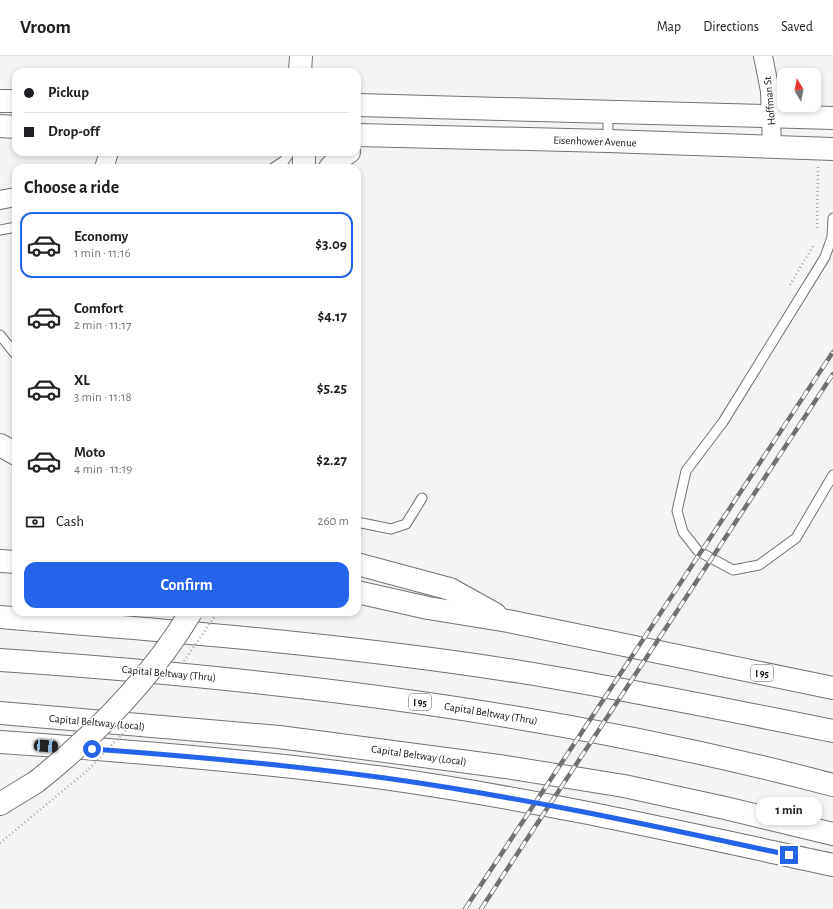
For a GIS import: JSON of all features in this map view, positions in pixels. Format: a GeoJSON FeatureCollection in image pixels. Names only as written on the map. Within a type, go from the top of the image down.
{"type":"FeatureCollection","features":[{"type":"Feature","properties":{"kind":"main road"},"geometry":{"type":"LineString","coordinates":[[300,68],[301,56]]}},
{"type":"Feature","properties":{"kind":"main road"},"geometry":{"type":"LineString","coordinates":[[0,101],[12,101]]}},
{"type":"Feature","properties":{"kind":"main road"},"geometry":{"type":"LineString","coordinates":[[361,105],[833,118]]}},
{"type":"Feature","properties":{"kind":"main road"},"geometry":{"type":"LineString","coordinates":[[0,126],[12,127]]}},
{"type":"Feature","properties":{"kind":"main road","name":"Eisenhower Avenue"},"geometry":{"type":"LineString","coordinates":[[361,135],[772,146],[826,155]]}},
{"type":"Feature","properties":{"kind":"main road"},"geometry":{"type":"LineString","coordinates":[[361,148],[383,141],[424,136]]}},
{"type":"Feature","properties":{"kind":"main road"},"geometry":{"type":"LineString","coordinates":[[334,164],[343,156]]}},
{"type":"Feature","properties":{"kind":"main road"},"geometry":{"type":"LineString","coordinates":[[0,445],[12,452]]}},
{"type":"Feature","properties":{"kind":"main road"},"geometry":{"type":"LineString","coordinates":[[0,457],[12,462]]}},
{"type":"Feature","properties":{"kind":"main road"},"geometry":{"type":"LineString","coordinates":[[0,561],[12,562]]}},
{"type":"Feature","properties":{"kind":"main road"},"geometry":{"type":"LineString","coordinates":[[361,565],[450,589],[508,621]]}},
{"type":"Feature","properties":{"kind":"main road","name":"I 95"},"geometry":{"type":"LineString","coordinates":[[361,593],[428,608],[508,621],[833,688]]}},
{"type":"Feature","properties":{"kind":"main road"},"geometry":{"type":"LineString","coordinates":[[0,804],[36,782],[62,761],[132,692],[164,652],[188,616]]}},
{"type":"Feature","properties":{"kind":"main road"},"geometry":{"type":"LineString","coordinates":[[0,617],[300,643],[520,672],[636,692],[833,731]]}},
{"type":"Feature","properties":{"kind":"main road","name":"Capital Beltway (Thru)"},"geometry":{"type":"LineString","coordinates":[[0,660],[227,678],[426,703],[572,727],[833,785]]}},
{"type":"Feature","properties":{"kind":"main road","name":"Capital Beltway (Local)"},"geometry":{"type":"LineString","coordinates":[[0,713],[278,737],[506,767],[624,786],[833,834]]}},
{"type":"Feature","properties":{"kind":"main road"},"geometry":{"type":"LineString","coordinates":[[0,742],[139,752],[286,766],[385,778],[588,813],[833,865]]}},
{"type":"Feature","properties":{"kind":"main road"},"geometry":{"type":"LineString","coordinates":[[0,754],[139,752]]}},
{"type":"Feature","properties":{"kind":"street","name":"Hoffman St"},"geometry":{"type":"LineString","coordinates":[[763,56],[770,91],[772,146]]}},
{"type":"Feature","properties":{"kind":"street"},"geometry":{"type":"LineString","coordinates":[[0,200],[12,198]]}},
{"type":"Feature","properties":{"kind":"lane"},"geometry":{"type":"LineString","coordinates":[[608,111],[608,141]]}},
{"type":"Feature","properties":{"kind":"lane"},"geometry":{"type":"LineString","coordinates":[[279,164],[287,156]]}},
{"type":"Feature","properties":{"kind":"lane"},"geometry":{"type":"LineString","coordinates":[[833,218],[833,238],[825,258],[723,422],[686,471],[677,511],[683,532],[698,551],[733,570],[759,565],[796,538],[833,476]]}},
{"type":"Feature","properties":{"kind":"lane"},"geometry":{"type":"LineString","coordinates":[[0,230],[12,228]]}},
{"type":"Feature","properties":{"kind":"lane"},"geometry":{"type":"LineString","coordinates":[[0,335],[12,350]]}},
{"type":"Feature","properties":{"kind":"lane"},"geometry":{"type":"LineString","coordinates":[[361,523],[391,529],[406,524],[422,498]]}},
{"type":"Feature","properties":{"kind":"path"},"geometry":{"type":"LineString","coordinates":[[817,232],[826,155]]}},
{"type":"Feature","properties":{"kind":"path"},"geometry":{"type":"LineString","coordinates":[[790,285],[817,240]]}},
{"type":"Feature","properties":{"kind":"railway"},"geometry":{"type":"LineString","coordinates":[[465,909],[833,352]]}},
{"type":"Feature","properties":{"kind":"railway"},"geometry":{"type":"LineString","coordinates":[[481,909],[833,374]]}},
{"type":"Feature","properties":{"kind":"route"},"geometry":{"type":"LineString","coordinates":[[92,749],[286,766],[398,780],[588,813],[789,855]]}}]}
